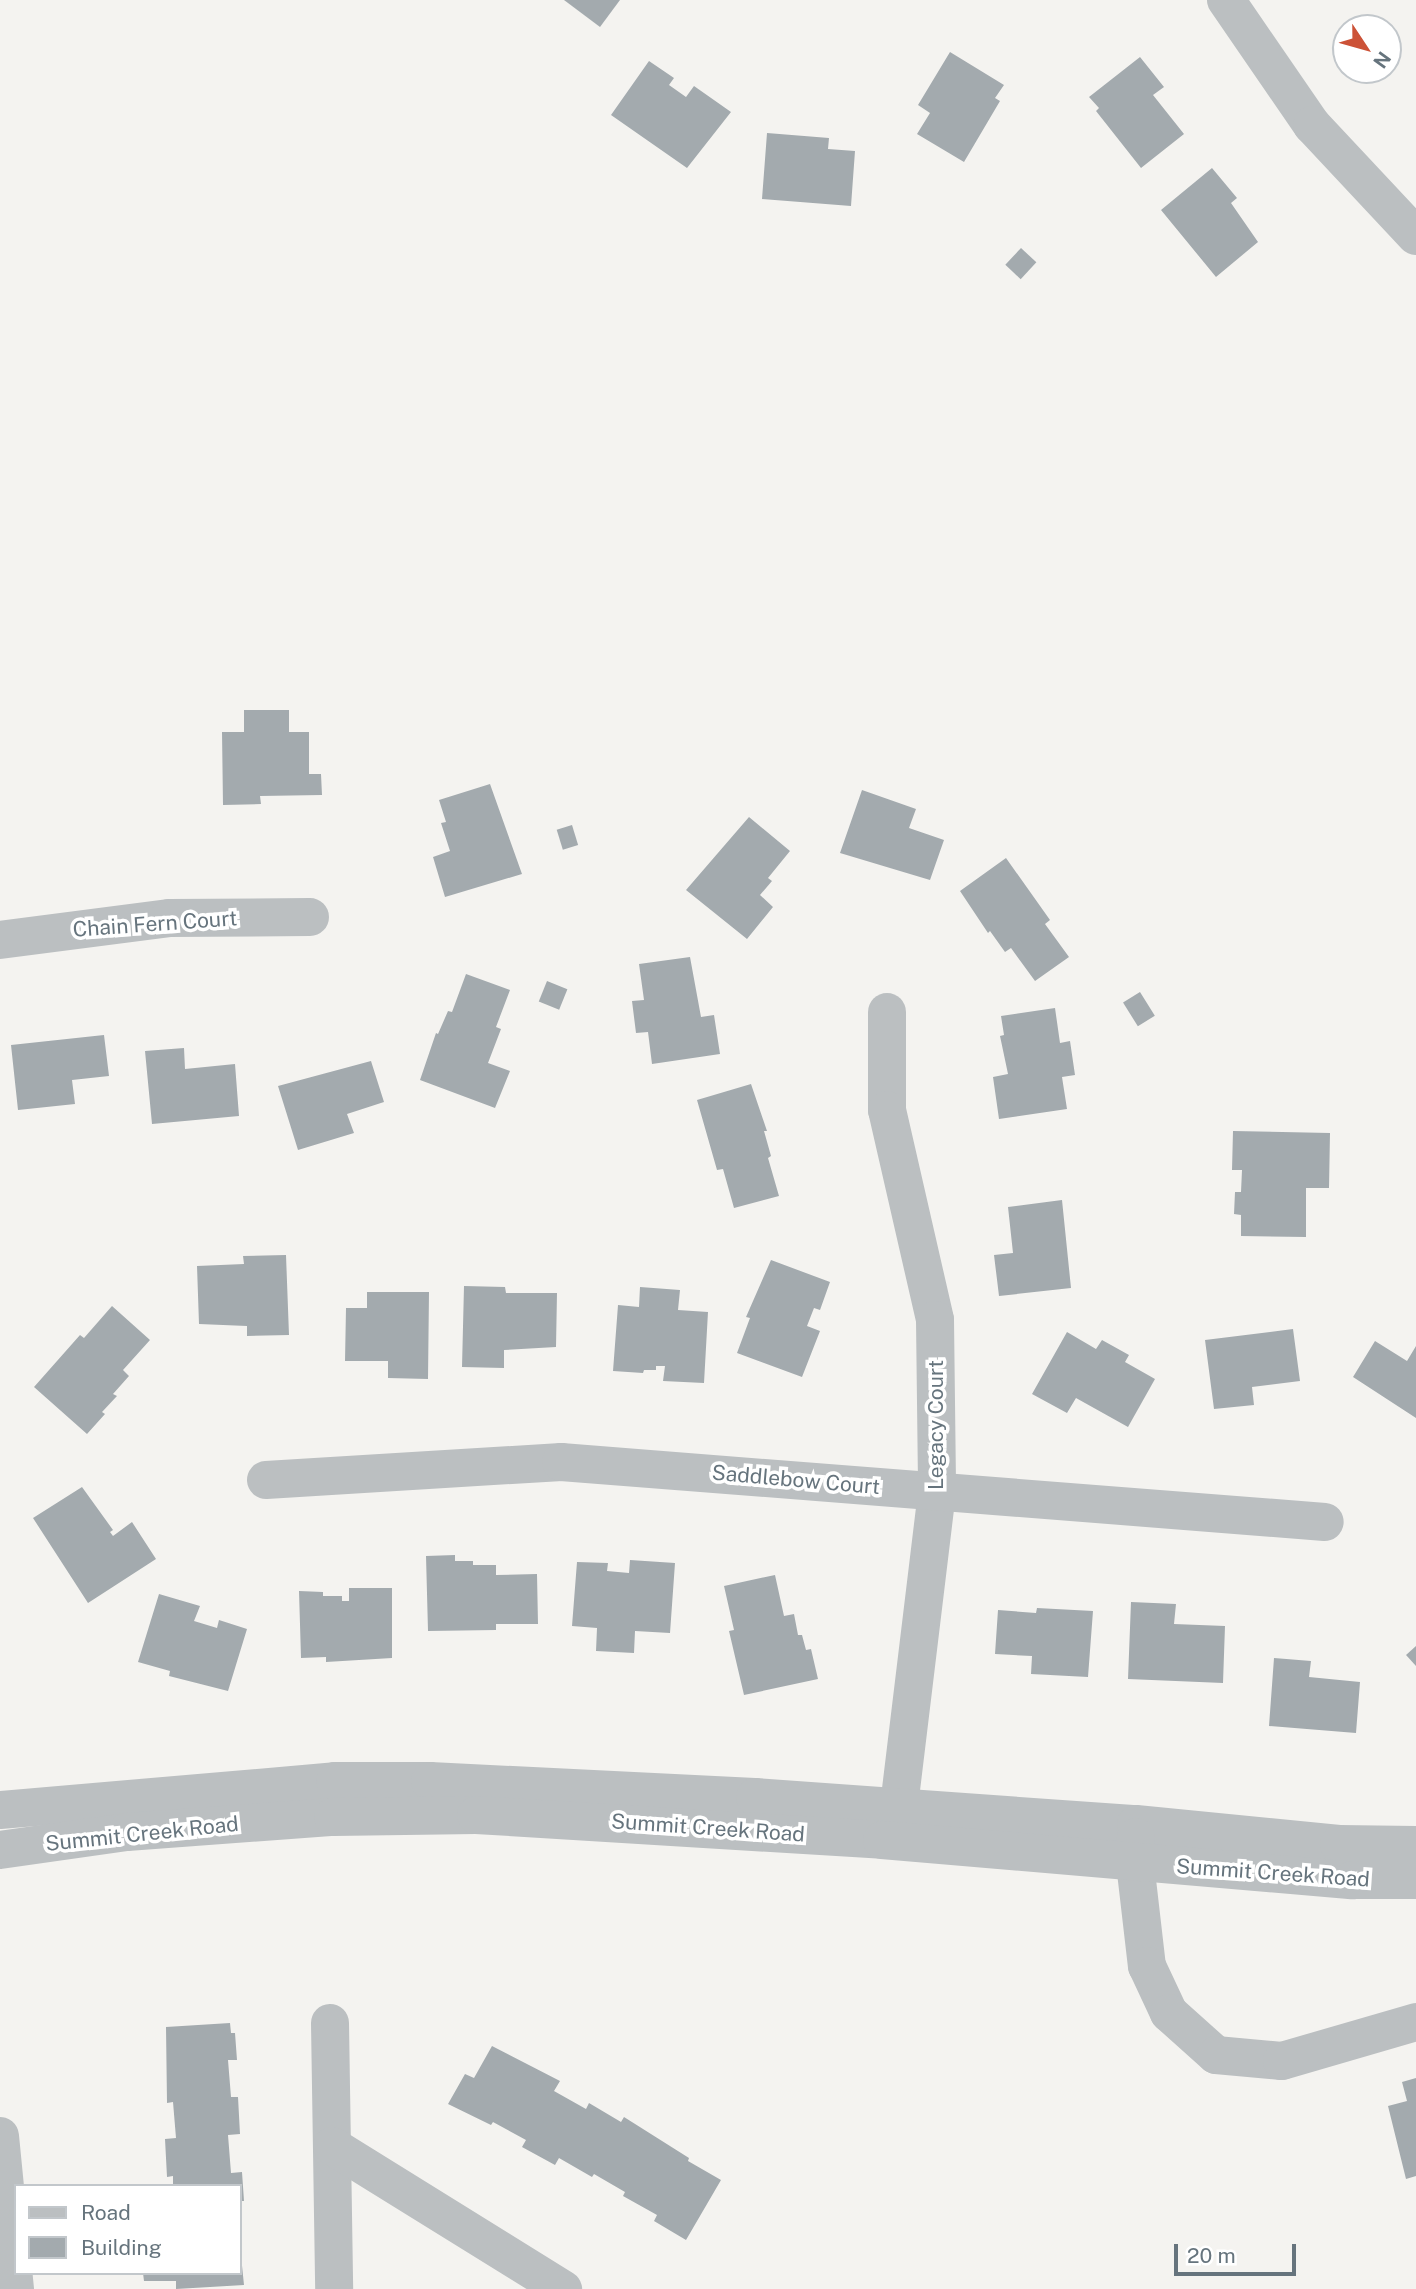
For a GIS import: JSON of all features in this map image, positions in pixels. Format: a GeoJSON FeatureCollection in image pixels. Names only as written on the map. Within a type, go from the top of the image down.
{"type":"FeatureCollection","features":[{"type":"Feature","properties":{"kind":"street"},"geometry":{"type":"LineString","coordinates":[[1226,0],[1312,125],[1416,236]]}},
{"type":"Feature","properties":{"kind":"street","name":"Chain Fern Court"},"geometry":{"type":"LineString","coordinates":[[0,940],[169,918],[310,917]]}},
{"type":"Feature","properties":{"kind":"street","name":"Legacy Court"},"geometry":{"type":"LineString","coordinates":[[887,1012],[887,1110],[935,1320],[937,1492],[897,1824]]}},
{"type":"Feature","properties":{"kind":"street","name":"Saddlebow Court"},"geometry":{"type":"LineString","coordinates":[[266,1480],[561,1462],[1325,1522]]}},
{"type":"Feature","properties":{"kind":"street","name":"Summit Creek Road"},"geometry":{"type":"LineString","coordinates":[[0,1810],[335,1781],[457,1782],[897,1824],[1135,1863],[1352,1880],[1416,1881]]}},
{"type":"Feature","properties":{"kind":"street","name":"Summit Creek Road"},"geometry":{"type":"LineString","coordinates":[[0,1850],[127,1832],[422,1814],[621,1821],[1136,1824],[1339,1844],[1416,1844]]}},
{"type":"Feature","properties":{"kind":"street"},"geometry":{"type":"LineString","coordinates":[[1136,1824],[1135,1863],[1147,1966],[1169,2013],[1216,2054],[1282,2061],[1416,2022]]}},
{"type":"Feature","properties":{"kind":"street"},"geometry":{"type":"LineString","coordinates":[[330,2023],[334,2289]]}},
{"type":"Feature","properties":{"kind":"street"},"geometry":{"type":"LineString","coordinates":[[0,2136],[15,2289]]}},
{"type":"Feature","properties":{"kind":"street"},"geometry":{"type":"LineString","coordinates":[[332,2146],[563,2289]]}},
{"type":"Feature","properties":{"kind":"building"},"geometry":{"type":"Polygon","coordinates":[[[564,0],[620,0],[600,27],[564,0]]]}},
{"type":"Feature","properties":{"kind":"building"},"geometry":{"type":"Polygon","coordinates":[[[950,52],[1004,85],[995,98],[1000,101],[964,162],[917,134],[930,113],[918,105],[950,52]]]}},
{"type":"Feature","properties":{"kind":"building"},"geometry":{"type":"Polygon","coordinates":[[[1140,57],[1164,87],[1153,95],[1184,134],[1141,168],[1096,111],[1099,108],[1089,97],[1140,57]]]}},
{"type":"Feature","properties":{"kind":"building"},"geometry":{"type":"Polygon","coordinates":[[[649,61],[674,78],[669,85],[686,97],[694,86],[731,112],[687,168],[611,115],[649,61]]]}},
{"type":"Feature","properties":{"kind":"building"},"geometry":{"type":"Polygon","coordinates":[[[767,133],[829,138],[828,149],[855,151],[851,206],[762,199],[767,133]]]}},
{"type":"Feature","properties":{"kind":"building"},"geometry":{"type":"Polygon","coordinates":[[[1212,168],[1237,198],[1231,203],[1258,242],[1216,277],[1161,210],[1212,168]]]}},
{"type":"Feature","properties":{"kind":"building"},"geometry":{"type":"Polygon","coordinates":[[[1021,248],[1036,262],[1021,279],[1005,265],[1021,248]]]}},
{"type":"Feature","properties":{"kind":"building"},"geometry":{"type":"Polygon","coordinates":[[[244,710],[289,710],[289,732],[309,732],[309,774],[321,774],[322,795],[260,796],[261,804],[223,805],[222,732],[244,732],[244,710]]]}},
{"type":"Feature","properties":{"kind":"building"},"geometry":{"type":"Polygon","coordinates":[[[490,784],[522,874],[445,897],[433,857],[450,851],[441,823],[446,822],[439,800],[490,784]]]}},
{"type":"Feature","properties":{"kind":"building"},"geometry":{"type":"Polygon","coordinates":[[[862,790],[916,809],[909,828],[944,840],[930,880],[840,853],[862,790]]]}},
{"type":"Feature","properties":{"kind":"building"},"geometry":{"type":"Polygon","coordinates":[[[749,817],[790,851],[768,878],[772,881],[760,895],[773,907],[747,939],[686,890],[749,817]]]}},
{"type":"Feature","properties":{"kind":"building"},"geometry":{"type":"Polygon","coordinates":[[[572,825],[578,845],[563,850],[557,830],[572,825]]]}},
{"type":"Feature","properties":{"kind":"building"},"geometry":{"type":"Polygon","coordinates":[[[1006,858],[1050,920],[1045,924],[1069,957],[1035,981],[1011,948],[1005,952],[990,931],[988,933],[960,891],[1006,858]]]}},
{"type":"Feature","properties":{"kind":"building"},"geometry":{"type":"Polygon","coordinates":[[[690,957],[701,1017],[714,1015],[720,1054],[652,1064],[648,1032],[636,1033],[632,1001],[644,1000],[639,964],[690,957]]]}},
{"type":"Feature","properties":{"kind":"building"},"geometry":{"type":"Polygon","coordinates":[[[466,974],[510,990],[496,1027],[501,1029],[488,1063],[510,1071],[495,1108],[420,1080],[436,1033],[438,1034],[448,1011],[452,1012],[466,974]]]}},
{"type":"Feature","properties":{"kind":"building"},"geometry":{"type":"Polygon","coordinates":[[[547,981],[567,989],[559,1010],[539,1001],[547,981]]]}},
{"type":"Feature","properties":{"kind":"building"},"geometry":{"type":"Polygon","coordinates":[[[1140,992],[1155,1016],[1138,1026],[1123,1003],[1140,992]]]}},
{"type":"Feature","properties":{"kind":"building"},"geometry":{"type":"Polygon","coordinates":[[[1055,1008],[1060,1043],[1070,1041],[1075,1075],[1062,1077],[1067,1109],[999,1119],[993,1077],[1008,1074],[1000,1036],[1004,1035],[1001,1016],[1055,1008]]]}},
{"type":"Feature","properties":{"kind":"building"},"geometry":{"type":"Polygon","coordinates":[[[104,1035],[109,1076],[72,1080],[75,1104],[18,1110],[11,1045],[104,1035]]]}},
{"type":"Feature","properties":{"kind":"building"},"geometry":{"type":"Polygon","coordinates":[[[184,1048],[185,1069],[235,1064],[239,1116],[152,1124],[145,1051],[184,1048]]]}},
{"type":"Feature","properties":{"kind":"building"},"geometry":{"type":"Polygon","coordinates":[[[371,1061],[384,1102],[347,1114],[354,1133],[298,1150],[278,1086],[371,1061]]]}},
{"type":"Feature","properties":{"kind":"building"},"geometry":{"type":"Polygon","coordinates":[[[751,1084],[767,1131],[764,1131],[771,1156],[768,1158],[779,1196],[734,1208],[723,1169],[717,1170],[697,1100],[751,1084]]]}},
{"type":"Feature","properties":{"kind":"building"},"geometry":{"type":"Polygon","coordinates":[[[1233,1131],[1330,1133],[1329,1188],[1306,1188],[1306,1237],[1241,1236],[1241,1215],[1234,1214],[1235,1192],[1241,1192],[1242,1170],[1232,1170],[1233,1131]]]}},
{"type":"Feature","properties":{"kind":"building"},"geometry":{"type":"Polygon","coordinates":[[[1062,1200],[1071,1288],[999,1296],[994,1255],[1013,1253],[1008,1207],[1062,1200]]]}},
{"type":"Feature","properties":{"kind":"building"},"geometry":{"type":"Polygon","coordinates":[[[286,1255],[289,1335],[247,1336],[247,1326],[199,1324],[197,1266],[244,1264],[243,1256],[286,1255]]]}},
{"type":"Feature","properties":{"kind":"building"},"geometry":{"type":"Polygon","coordinates":[[[771,1260],[830,1282],[820,1310],[814,1308],[807,1326],[820,1331],[802,1377],[737,1353],[750,1318],[746,1317],[771,1260]]]}},
{"type":"Feature","properties":{"kind":"building"},"geometry":{"type":"Polygon","coordinates":[[[464,1286],[505,1287],[506,1293],[557,1293],[556,1347],[504,1350],[504,1368],[462,1367],[464,1286]]]}},
{"type":"Feature","properties":{"kind":"building"},"geometry":{"type":"Polygon","coordinates":[[[640,1287],[680,1290],[678,1310],[708,1312],[704,1383],[663,1381],[665,1366],[656,1366],[656,1370],[644,1370],[643,1373],[613,1371],[618,1305],[639,1307],[640,1287]]]}},
{"type":"Feature","properties":{"kind":"building"},"geometry":{"type":"Polygon","coordinates":[[[367,1292],[429,1292],[428,1379],[388,1378],[388,1361],[345,1361],[346,1308],[367,1308],[367,1292]]]}},
{"type":"Feature","properties":{"kind":"building"},"geometry":{"type":"Polygon","coordinates":[[[112,1306],[150,1340],[123,1370],[129,1376],[113,1394],[117,1396],[102,1412],[105,1414],[87,1434],[34,1387],[80,1335],[84,1338],[112,1306]]]}},
{"type":"Feature","properties":{"kind":"building"},"geometry":{"type":"Polygon","coordinates":[[[1293,1329],[1300,1381],[1252,1387],[1254,1405],[1214,1409],[1205,1340],[1293,1329]]]}},
{"type":"Feature","properties":{"kind":"building"},"geometry":{"type":"Polygon","coordinates":[[[1067,1332],[1096,1349],[1102,1340],[1129,1355],[1125,1362],[1155,1379],[1128,1427],[1076,1398],[1067,1413],[1032,1394],[1067,1332]]]}},
{"type":"Feature","properties":{"kind":"building"},"geometry":{"type":"Polygon","coordinates":[[[1375,1341],[1407,1361],[1416,1346],[1416,1418],[1353,1377],[1375,1341]]]}},
{"type":"Feature","properties":{"kind":"building"},"geometry":{"type":"Polygon","coordinates":[[[82,1487],[113,1530],[110,1532],[113,1536],[132,1522],[156,1559],[88,1603],[33,1518],[82,1487]]]}},
{"type":"Feature","properties":{"kind":"building"},"geometry":{"type":"Polygon","coordinates":[[[455,1555],[455,1561],[473,1561],[473,1565],[496,1565],[496,1575],[537,1574],[538,1624],[496,1624],[496,1630],[428,1631],[426,1556],[455,1555]]]}},
{"type":"Feature","properties":{"kind":"building"},"geometry":{"type":"Polygon","coordinates":[[[630,1560],[675,1563],[670,1633],[635,1631],[634,1653],[596,1651],[597,1628],[572,1626],[577,1562],[608,1563],[607,1571],[629,1573],[630,1560]]]}},
{"type":"Feature","properties":{"kind":"building"},"geometry":{"type":"Polygon","coordinates":[[[775,1575],[784,1616],[794,1614],[798,1635],[802,1635],[806,1650],[811,1649],[818,1679],[744,1695],[729,1631],[734,1630],[724,1586],[775,1575]]]}},
{"type":"Feature","properties":{"kind":"building"},"geometry":{"type":"Polygon","coordinates":[[[349,1588],[392,1588],[392,1658],[326,1662],[326,1657],[301,1658],[299,1591],[323,1592],[323,1596],[342,1596],[342,1601],[349,1601],[349,1588]]]}},
{"type":"Feature","properties":{"kind":"building"},"geometry":{"type":"Polygon","coordinates":[[[159,1594],[200,1606],[194,1621],[217,1628],[219,1620],[247,1629],[228,1691],[169,1676],[170,1671],[138,1662],[159,1594]]]}},
{"type":"Feature","properties":{"kind":"building"},"geometry":{"type":"Polygon","coordinates":[[[1131,1602],[1176,1604],[1174,1624],[1225,1626],[1223,1683],[1128,1679],[1131,1602]]]}},
{"type":"Feature","properties":{"kind":"building"},"geometry":{"type":"Polygon","coordinates":[[[1037,1608],[1093,1611],[1088,1677],[1031,1674],[1032,1656],[995,1654],[998,1610],[1036,1613],[1037,1608]]]}},
{"type":"Feature","properties":{"kind":"building"},"geometry":{"type":"Polygon","coordinates":[[[1416,1646],[1416,1666],[1406,1655],[1416,1646]]]}},
{"type":"Feature","properties":{"kind":"building"},"geometry":{"type":"Polygon","coordinates":[[[1274,1658],[1311,1661],[1309,1677],[1360,1682],[1356,1733],[1269,1726],[1274,1658]]]}},
{"type":"Feature","properties":{"kind":"building"},"geometry":{"type":"Polygon","coordinates":[[[230,2023],[231,2033],[235,2033],[237,2060],[228,2060],[231,2097],[238,2097],[240,2134],[228,2135],[231,2173],[242,2172],[244,2201],[242,2184],[173,2184],[173,2176],[167,2177],[165,2139],[176,2138],[173,2102],[167,2103],[166,2027],[230,2023]]]}},
{"type":"Feature","properties":{"kind":"building"},"geometry":{"type":"Polygon","coordinates":[[[492,2046],[560,2081],[554,2091],[586,2109],[589,2103],[621,2122],[624,2117],[721,2180],[686,2240],[654,2221],[657,2215],[623,2196],[625,2192],[594,2174],[592,2177],[559,2158],[555,2165],[522,2147],[526,2140],[493,2122],[491,2125],[448,2104],[465,2074],[474,2078],[492,2046]]]}},
{"type":"Feature","properties":{"kind":"building"},"geometry":{"type":"Polygon","coordinates":[[[1416,2078],[1416,2176],[1406,2179],[1388,2106],[1407,2101],[1402,2082],[1416,2078]]]}},
{"type":"Feature","properties":{"kind":"building"},"geometry":{"type":"Polygon","coordinates":[[[242,2266],[244,2285],[176,2289],[176,2281],[144,2281],[143,2275],[242,2275],[242,2266]]]}}]}
